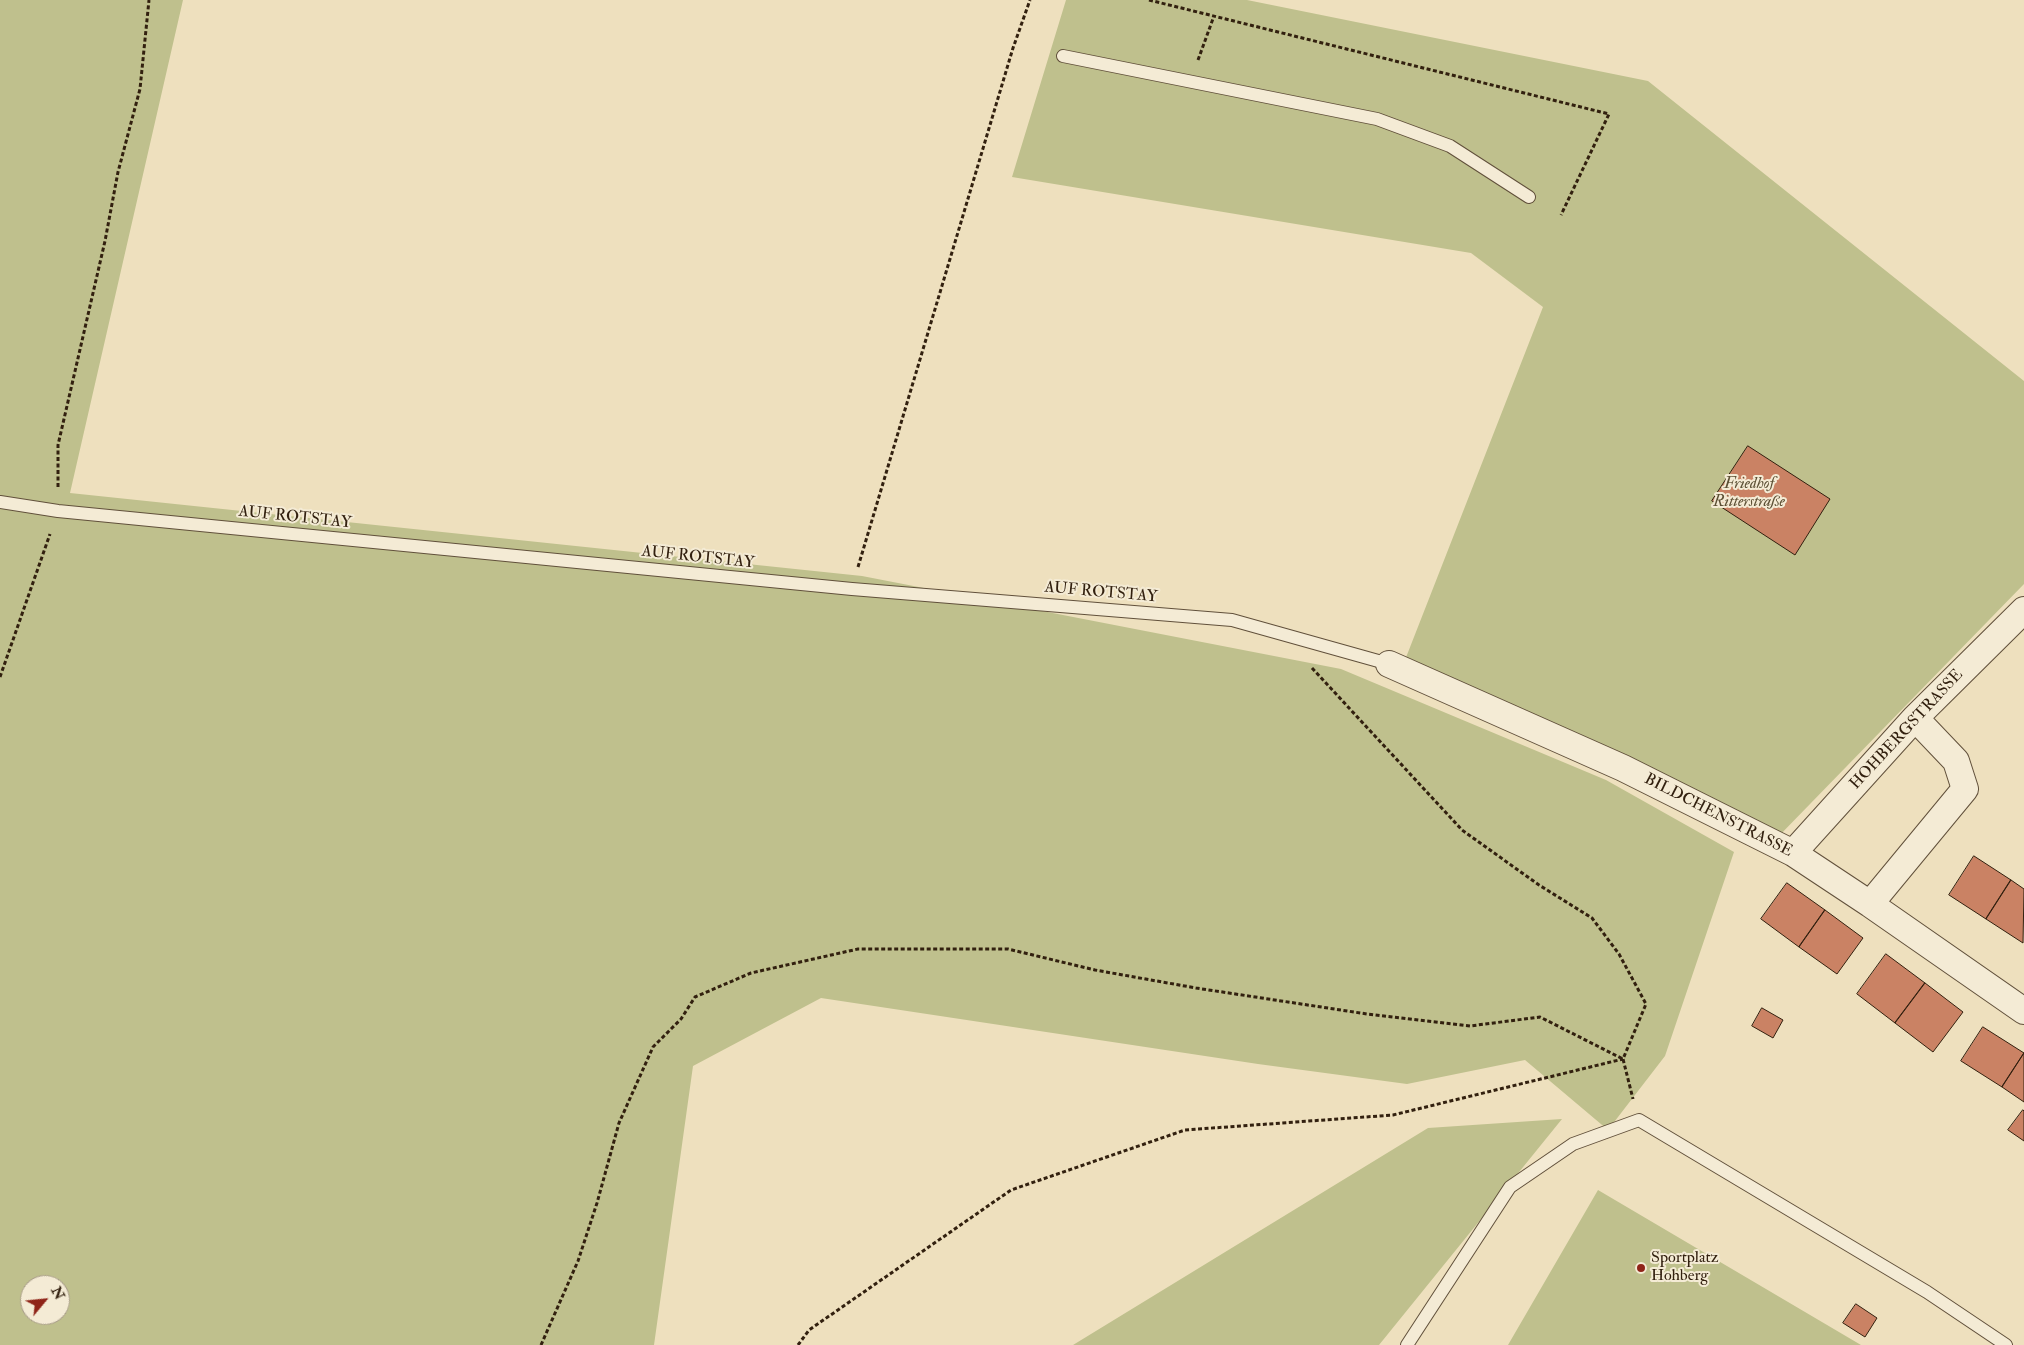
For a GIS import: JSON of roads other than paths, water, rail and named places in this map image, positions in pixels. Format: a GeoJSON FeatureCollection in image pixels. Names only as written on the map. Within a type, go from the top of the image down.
{"type":"FeatureCollection","features":[{"type":"Feature","properties":{"kind":"street","name":"HOHBERGSTRASSE"},"geometry":{"type":"LineString","coordinates":[[1793,853],[1915,718],[2024,610]]}},
{"type":"Feature","properties":{"kind":"street","name":"BILDCHENSTRASSE"},"geometry":{"type":"LineString","coordinates":[[1389,664],[1623,768],[1793,853],[2024,1011]]}},
{"type":"Feature","properties":{"kind":"street"},"geometry":{"type":"LineString","coordinates":[[1870,904],[1965,789],[1956,762],[1915,718]]}},
{"type":"Feature","properties":{"kind":"lane"},"geometry":{"type":"LineString","coordinates":[[1063,56],[1377,119],[1450,146],[1529,196]]}},
{"type":"Feature","properties":{"kind":"lane","name":"AUF ROTSTAY"},"geometry":{"type":"LineString","coordinates":[[0,502],[58,511],[852,589],[1232,620],[1389,664]]}},
{"type":"Feature","properties":{"kind":"lane"},"geometry":{"type":"LineString","coordinates":[[1407,1345],[1510,1187],[1574,1144],[1639,1120],[1927,1292],[2006,1345]]}},
{"type":"Feature","properties":{"kind":"place","name":"Sportplatz Hohberg"},"geometry":{"type":"Point","coordinates":[1641,1268]}},
{"type":"Feature","properties":{"kind":"park label","name":"Friedhof Ritterstraße"},"geometry":{"type":"Point","coordinates":[1749,494]}}]}
